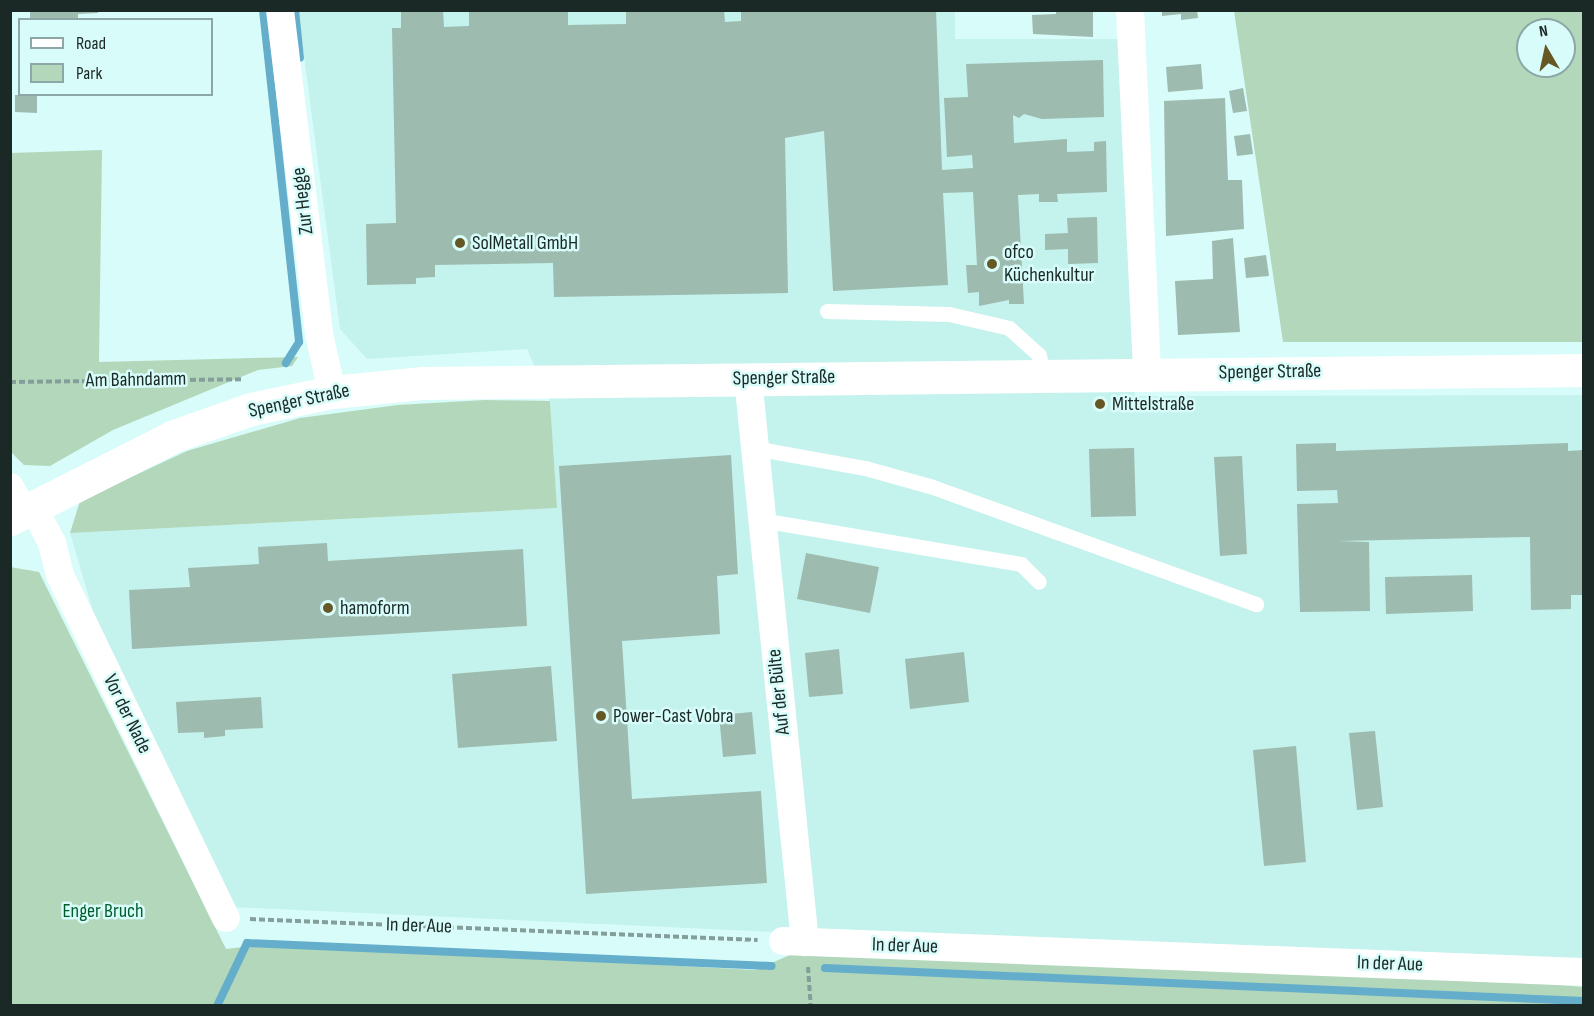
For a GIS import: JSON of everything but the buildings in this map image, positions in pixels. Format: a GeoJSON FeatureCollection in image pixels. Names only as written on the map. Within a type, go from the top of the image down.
{"type":"FeatureCollection","features":[{"type":"Feature","properties":{"kind":"street","name":"Zur Hegge"},"geometry":{"type":"LineString","coordinates":[[280,10],[319,334],[332,392]]}},
{"type":"Feature","properties":{"kind":"street"},"geometry":{"type":"LineString","coordinates":[[1131,10],[1147,374]]}},
{"type":"Feature","properties":{"kind":"street","name":"Spenger Straße"},"geometry":{"type":"LineString","coordinates":[[20,507],[174,436],[252,409],[332,392],[422,383],[1584,370]]}},
{"type":"Feature","properties":{"kind":"street","name":"Auf der Bülte"},"geometry":{"type":"LineString","coordinates":[[748,378],[794,942]]}},
{"type":"Feature","properties":{"kind":"street","name":"Vor der Nade"},"geometry":{"type":"LineString","coordinates":[[20,507],[52,543],[60,575],[226,918]]}},
{"type":"Feature","properties":{"kind":"street","name":"In der Aue"},"geometry":{"type":"LineString","coordinates":[[794,942],[1584,972]]}},
{"type":"Feature","properties":{"kind":"lane"},"geometry":{"type":"LineString","coordinates":[[826,310],[949,314],[1010,328],[1039,355],[1043,375]]}},
{"type":"Feature","properties":{"kind":"lane"},"geometry":{"type":"LineString","coordinates":[[754,448],[865,468],[930,486],[1256,604]]}},
{"type":"Feature","properties":{"kind":"lane"},"geometry":{"type":"LineString","coordinates":[[761,520],[1021,564],[1039,582]]}},
{"type":"Feature","properties":{"kind":"path","name":"Am Bahndamm"},"geometry":{"type":"LineString","coordinates":[[10,382],[252,380]]}},
{"type":"Feature","properties":{"kind":"path","name":"In der Aue"},"geometry":{"type":"LineString","coordinates":[[226,918],[794,942]]}},
{"type":"Feature","properties":{"kind":"path"},"geometry":{"type":"LineString","coordinates":[[794,942],[811,1005]]}},
{"type":"Feature","properties":{"kind":"shaded area"},"geometry":{"type":"Polygon","coordinates":[[[955,10],[955,39],[1123,39],[1135,396],[1583,395],[1583,987],[776,932],[232,907],[93,611],[70,533],[557,508],[550,401],[527,349],[367,359],[340,329],[298,11],[955,10]]]}},
{"type":"Feature","properties":{"kind":"green space"},"geometry":{"type":"Polygon","coordinates":[[[1234,11],[1583,11],[1583,342],[1283,342],[1234,11]]]}},
{"type":"Feature","properties":{"kind":"green space"},"geometry":{"type":"Polygon","coordinates":[[[102,150],[99,362],[298,357],[292,366],[258,370],[113,430],[50,466],[24,465],[10,451],[11,153],[102,150]]]}},
{"type":"Feature","properties":{"kind":"green space"},"geometry":{"type":"Polygon","coordinates":[[[485,400],[550,401],[557,508],[70,533],[80,501],[187,451],[300,418],[398,405],[485,400]]]}},
{"type":"Feature","properties":{"kind":"green space","name":"Enger Bruch"},"geometry":{"type":"Polygon","coordinates":[[[10,567],[39,572],[226,949],[270,944],[755,970],[790,955],[1467,977],[1583,987],[1583,1005],[11,1005],[10,567]]]}},
{"type":"Feature","properties":{"kind":"waterway"},"geometry":{"type":"LineString","coordinates":[[263,10],[299,342],[286,363]]}},
{"type":"Feature","properties":{"kind":"waterway"},"geometry":{"type":"LineString","coordinates":[[295,10],[300,58]]}},
{"type":"Feature","properties":{"kind":"waterway"},"geometry":{"type":"LineString","coordinates":[[217,1006],[247,943],[771,966]]}},
{"type":"Feature","properties":{"kind":"waterway"},"geometry":{"type":"LineString","coordinates":[[825,968],[1584,1001]]}},
{"type":"Feature","properties":{"kind":"place","name":"SolMetall GmbH"},"geometry":{"type":"Point","coordinates":[460,243]}},
{"type":"Feature","properties":{"kind":"place","name":"ofco Küchenkultur"},"geometry":{"type":"Point","coordinates":[992,264]}},
{"type":"Feature","properties":{"kind":"place","name":"Mittelstraße"},"geometry":{"type":"Point","coordinates":[1100,404]}},
{"type":"Feature","properties":{"kind":"place","name":"hamoform"},"geometry":{"type":"Point","coordinates":[328,608]}},
{"type":"Feature","properties":{"kind":"place","name":"Power-Cast Vobra"},"geometry":{"type":"Point","coordinates":[601,716]}}]}
